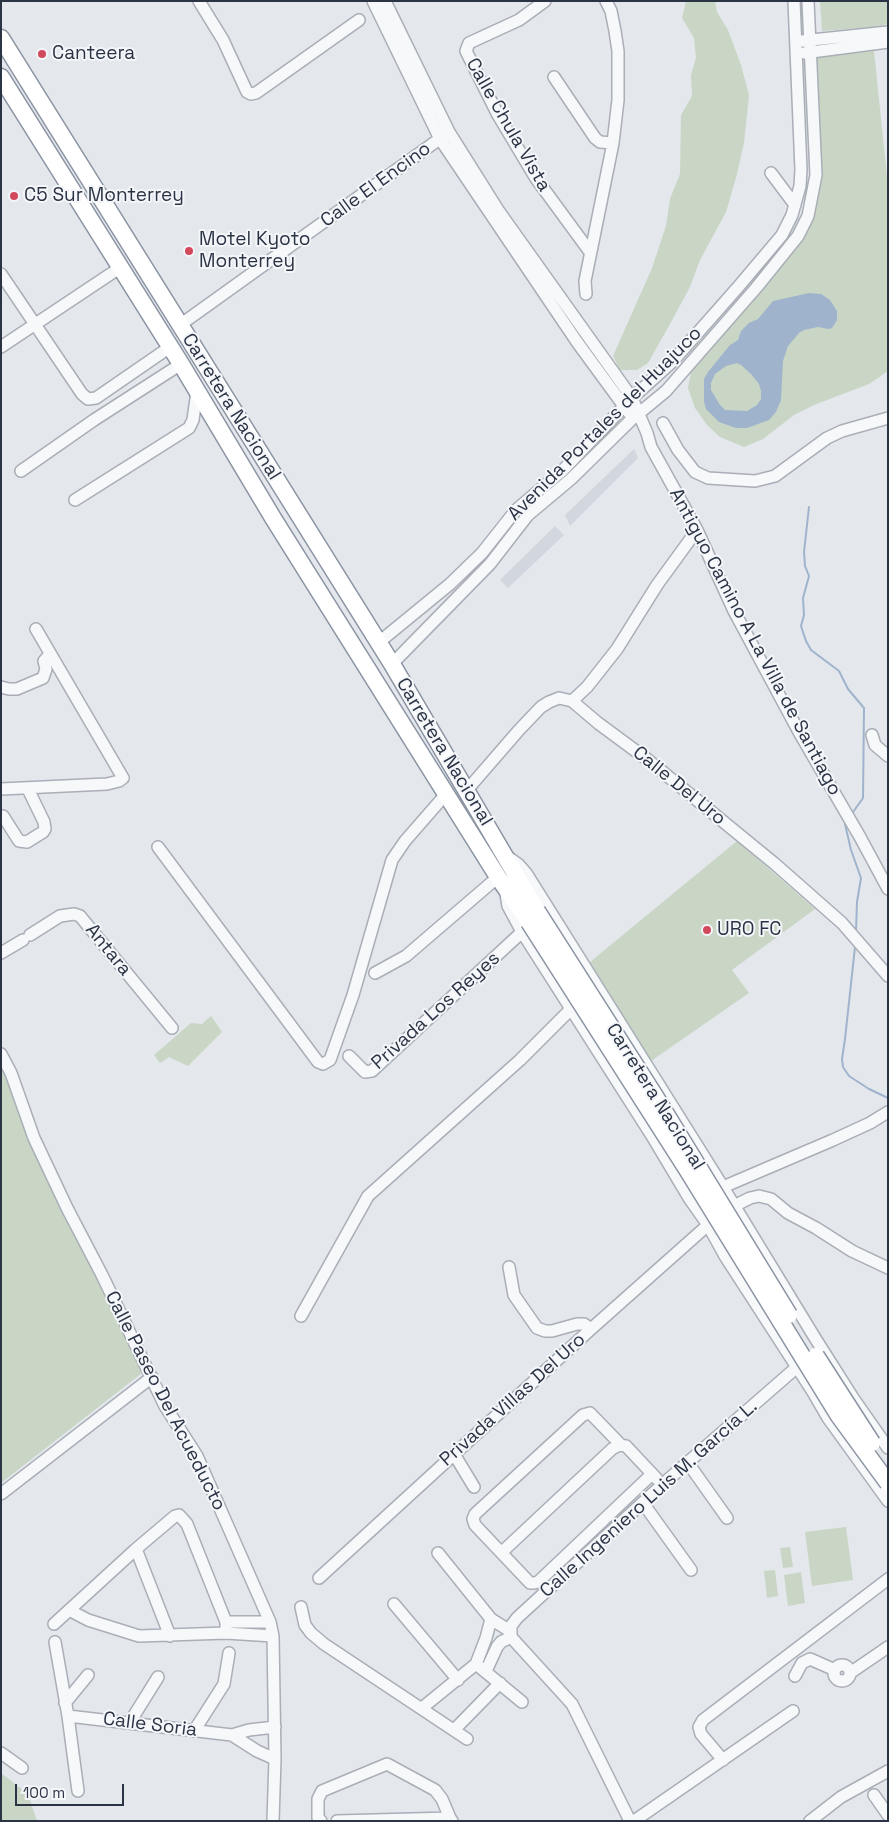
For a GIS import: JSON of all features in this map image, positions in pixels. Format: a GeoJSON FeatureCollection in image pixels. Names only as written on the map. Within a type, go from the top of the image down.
{"type":"FeatureCollection","features":[{"type":"Feature","properties":{"kind":"highway","name":"Carretera Nacional"},"geometry":{"type":"LineString","coordinates":[[1,38],[392,664],[504,855],[529,921],[688,1171],[839,1416],[888,1483]]}},
{"type":"Feature","properties":{"kind":"highway","name":"Carretera Nacional"},"geometry":{"type":"LineString","coordinates":[[1,76],[181,364],[272,518],[502,883],[660,1104],[804,1340],[866,1435],[888,1465]]}},
{"type":"Feature","properties":{"kind":"street"},"geometry":{"type":"LineString","coordinates":[[199,1],[223,40],[247,92],[256,93],[359,20]]}},
{"type":"Feature","properties":{"kind":"street"},"geometry":{"type":"LineString","coordinates":[[373,1],[444,136]]}},
{"type":"Feature","properties":{"kind":"street","name":"Antiguo Camino A La Villa de Santiago"},"geometry":{"type":"LineString","coordinates":[[385,1],[444,136],[498,210],[628,402],[636,417],[641,437],[651,448],[697,530],[743,628],[799,732],[888,889]]}},
{"type":"Feature","properties":{"kind":"street","name":"Calle Chula Vista"},"geometry":{"type":"LineString","coordinates":[[545,1],[519,20],[463,44],[467,56],[498,115],[535,176],[590,252]]}},
{"type":"Feature","properties":{"kind":"street"},"geometry":{"type":"LineString","coordinates":[[586,294],[585,281],[613,143],[618,100],[618,51],[613,20],[606,1]]}},
{"type":"Feature","properties":{"kind":"street","name":"Avenida Portales del Huajuco"},"geometry":{"type":"LineString","coordinates":[[378,643],[450,584],[482,553],[516,510],[563,470],[628,402],[667,367],[782,235],[787,227],[800,186],[794,1]]}},
{"type":"Feature","properties":{"kind":"street","name":"Avenida Portales del Huajuco"},"geometry":{"type":"LineString","coordinates":[[392,664],[460,597],[490,564],[528,515],[571,479],[666,391],[791,246],[808,216],[816,175],[808,1]]}},
{"type":"Feature","properties":{"kind":"street"},"geometry":{"type":"LineString","coordinates":[[795,41],[888,32]]}},
{"type":"Feature","properties":{"kind":"street"},"geometry":{"type":"LineString","coordinates":[[795,54],[888,42]]}},
{"type":"Feature","properties":{"kind":"street"},"geometry":{"type":"LineString","coordinates":[[554,78],[595,138],[600,142],[613,143]]}},
{"type":"Feature","properties":{"kind":"street","name":"Calle El Encino"},"geometry":{"type":"LineString","coordinates":[[180,324],[444,136]]}},
{"type":"Feature","properties":{"kind":"street"},"geometry":{"type":"LineString","coordinates":[[771,173],[795,205]]}},
{"type":"Feature","properties":{"kind":"street"},"geometry":{"type":"LineString","coordinates":[[1,347],[121,267]]}},
{"type":"Feature","properties":{"kind":"street"},"geometry":{"type":"LineString","coordinates":[[1,274],[82,394],[88,399],[96,398],[170,347]]}},
{"type":"Feature","properties":{"kind":"street"},"geometry":{"type":"LineString","coordinates":[[21,471],[94,420],[181,364]]}},
{"type":"Feature","properties":{"kind":"street"},"geometry":{"type":"LineString","coordinates":[[667,367],[678,377]]}},
{"type":"Feature","properties":{"kind":"street"},"geometry":{"type":"LineString","coordinates":[[75,500],[189,428],[193,420],[197,391]]}},
{"type":"Feature","properties":{"kind":"street"},"geometry":{"type":"LineString","coordinates":[[663,423],[678,450],[695,472],[708,478],[755,481],[775,476],[827,438],[842,431],[888,418]]}},
{"type":"Feature","properties":{"kind":"street"},"geometry":{"type":"LineString","coordinates":[[467,790],[518,730],[541,707],[559,698],[572,701],[594,680],[617,649],[657,585],[697,530]]}},
{"type":"Feature","properties":{"kind":"street"},"geometry":{"type":"LineString","coordinates":[[450,584],[460,597]]}},
{"type":"Feature","properties":{"kind":"street"},"geometry":{"type":"LineString","coordinates":[[1,789],[107,784],[123,779],[36,629]]}},
{"type":"Feature","properties":{"kind":"street"},"geometry":{"type":"LineString","coordinates":[[1,687],[17,689],[43,678],[46,669],[44,661],[50,654]]}},
{"type":"Feature","properties":{"kind":"street","name":"Calle Del Uro"},"geometry":{"type":"LineString","coordinates":[[572,701],[648,760],[842,923],[888,976]]}},
{"type":"Feature","properties":{"kind":"street"},"geometry":{"type":"LineString","coordinates":[[872,735],[876,746],[888,756]]}},
{"type":"Feature","properties":{"kind":"street"},"geometry":{"type":"LineString","coordinates":[[2,816],[18,841],[27,842],[43,832],[45,829],[44,822],[28,789]]}},
{"type":"Feature","properties":{"kind":"street"},"geometry":{"type":"LineString","coordinates":[[158,847],[318,1062],[326,1064],[330,1060],[353,995],[392,860],[446,794]]}},
{"type":"Feature","properties":{"kind":"street"},"geometry":{"type":"LineString","coordinates":[[504,855],[519,865],[526,873],[721,1183],[853,1398],[888,1448]]}},
{"type":"Feature","properties":{"kind":"street"},"geometry":{"type":"LineString","coordinates":[[375,973],[406,956],[502,883]]}},
{"type":"Feature","properties":{"kind":"street","name":"Antara"},"geometry":{"type":"LineString","coordinates":[[1,954],[60,916],[74,914],[80,916],[172,1028]]}},
{"type":"Feature","properties":{"kind":"street"},"geometry":{"type":"LineString","coordinates":[[529,921],[571,1009],[836,1430],[888,1501]]}},
{"type":"Feature","properties":{"kind":"street","name":"Privada Los Reyes"},"geometry":{"type":"LineString","coordinates":[[349,1056],[366,1072],[372,1071],[529,921]]}},
{"type":"Feature","properties":{"kind":"street"},"geometry":{"type":"LineString","coordinates":[[302,1316],[368,1196],[520,1060],[571,1009]]}},
{"type":"Feature","properties":{"kind":"street","name":"Calle Paseo Del Acueducto"},"geometry":{"type":"LineString","coordinates":[[1,1054],[11,1073],[38,1147],[165,1406],[198,1456],[270,1622],[273,1636],[275,1727],[273,1821]]}},
{"type":"Feature","properties":{"kind":"street"},"geometry":{"type":"LineString","coordinates":[[689,1198],[702,1198],[721,1183],[833,1140],[870,1123],[888,1112]]}},
{"type":"Feature","properties":{"kind":"street","name":"Privada Villas Del Uro"},"geometry":{"type":"LineString","coordinates":[[319,1578],[591,1329],[708,1225],[735,1206],[750,1198],[759,1196],[771,1199],[788,1212],[852,1251],[884,1264]]}},
{"type":"Feature","properties":{"kind":"street"},"geometry":{"type":"LineString","coordinates":[[725,1256],[726,1243],[735,1235],[742,1234],[754,1239]]}},
{"type":"Feature","properties":{"kind":"street"},"geometry":{"type":"LineString","coordinates":[[509,1267],[514,1295],[538,1328],[552,1331],[584,1324],[591,1329]]}},
{"type":"Feature","properties":{"kind":"street","name":"Calle Ingeniero Luis M. García L."},"geometry":{"type":"LineString","coordinates":[[497,1647],[511,1634],[511,1626],[517,1618],[663,1484],[797,1367]]}},
{"type":"Feature","properties":{"kind":"street"},"geometry":{"type":"LineString","coordinates":[[1,1494],[152,1377]]}},
{"type":"Feature","properties":{"kind":"street"},"geometry":{"type":"LineString","coordinates":[[652,1474],[538,1582],[530,1582],[475,1525],[476,1514],[583,1415],[590,1413],[663,1484]]}},
{"type":"Feature","properties":{"kind":"street"},"geometry":{"type":"LineString","coordinates":[[502,1552],[612,1449],[621,1445]]}},
{"type":"Feature","properties":{"kind":"street"},"geometry":{"type":"LineString","coordinates":[[454,1454],[474,1487]]}},
{"type":"Feature","properties":{"kind":"street"},"geometry":{"type":"LineString","coordinates":[[688,1463],[727,1518]]}},
{"type":"Feature","properties":{"kind":"street"},"geometry":{"type":"LineString","coordinates":[[643,1503],[691,1570]]}},
{"type":"Feature","properties":{"kind":"street"},"geometry":{"type":"LineString","coordinates":[[54,1624],[136,1549],[175,1516],[179,1515],[187,1524],[226,1627]]}},
{"type":"Feature","properties":{"kind":"street"},"geometry":{"type":"LineString","coordinates":[[136,1549],[170,1636]]}},
{"type":"Feature","properties":{"kind":"street"},"geometry":{"type":"LineString","coordinates":[[438,1553],[491,1619],[511,1634],[572,1704],[630,1821]]}},
{"type":"Feature","properties":{"kind":"street"},"geometry":{"type":"LineString","coordinates":[[723,1760],[701,1734],[699,1727],[703,1720],[888,1579]]}},
{"type":"Feature","properties":{"kind":"street"},"geometry":{"type":"LineString","coordinates":[[394,1604],[458,1680]]}},
{"type":"Feature","properties":{"kind":"street"},"geometry":{"type":"LineString","coordinates":[[301,1607],[305,1624],[311,1633],[366,1672],[467,1738]]}},
{"type":"Feature","properties":{"kind":"street"},"geometry":{"type":"LineString","coordinates":[[69,1610],[88,1620],[139,1636],[170,1636],[270,1622]]}},
{"type":"Feature","properties":{"kind":"street"},"geometry":{"type":"LineString","coordinates":[[422,1708],[476,1664],[491,1619]]}},
{"type":"Feature","properties":{"kind":"street"},"geometry":{"type":"LineString","coordinates":[[226,1627],[273,1636]]}},
{"type":"Feature","properties":{"kind":"street"},"geometry":{"type":"LineString","coordinates":[[486,1638],[497,1647],[486,1671]]}},
{"type":"Feature","properties":{"kind":"street"},"geometry":{"type":"LineString","coordinates":[[54,1642],[64,1703],[68,1716],[78,1791]]}},
{"type":"Feature","properties":{"kind":"street"},"geometry":{"type":"LineString","coordinates":[[795,1676],[802,1663],[810,1659],[835,1670],[837,1678],[842,1681],[848,1679],[850,1673],[888,1646]]}},
{"type":"Feature","properties":{"kind":"street"},"geometry":{"type":"LineString","coordinates":[[194,1731],[224,1684],[229,1653]]}},
{"type":"Feature","properties":{"kind":"street"},"geometry":{"type":"LineString","coordinates":[[476,1664],[522,1702]]}},
{"type":"Feature","properties":{"kind":"street"},"geometry":{"type":"LineString","coordinates":[[64,1703],[88,1675]]}},
{"type":"Feature","properties":{"kind":"street"},"geometry":{"type":"LineString","coordinates":[[130,1722],[158,1677]]}},
{"type":"Feature","properties":{"kind":"street"},"geometry":{"type":"LineString","coordinates":[[455,1730],[500,1683]]}},
{"type":"Feature","properties":{"kind":"street"},"geometry":{"type":"LineString","coordinates":[[634,1821],[793,1711]]}},
{"type":"Feature","properties":{"kind":"street","name":"Calle Soria"},"geometry":{"type":"LineString","coordinates":[[68,1716],[232,1735],[250,1730],[275,1727]]}},
{"type":"Feature","properties":{"kind":"street","name":"Calle Soria"},"geometry":{"type":"LineString","coordinates":[[232,1735],[257,1751],[275,1759]]}},
{"type":"Feature","properties":{"kind":"street"},"geometry":{"type":"LineString","coordinates":[[1,1753],[22,1768]]}},
{"type":"Feature","properties":{"kind":"street"},"geometry":{"type":"LineString","coordinates":[[321,1820],[318,1799],[322,1791],[386,1764],[438,1793],[451,1820],[337,1821]]}},
{"type":"Feature","properties":{"kind":"street"},"geometry":{"type":"LineString","coordinates":[[810,1821],[841,1797],[888,1771]]}},
{"type":"Feature","properties":{"kind":"street"},"geometry":{"type":"LineString","coordinates":[[874,1795],[888,1815]]}},
{"type":"Feature","properties":{"kind":"shaded area"},"geometry":{"type":"Polygon","coordinates":[[[634,449],[638,458],[570,526],[565,515],[634,449]]]}},
{"type":"Feature","properties":{"kind":"shaded area"},"geometry":{"type":"Polygon","coordinates":[[[555,526],[564,535],[508,588],[500,580],[555,526]]]}},
{"type":"Feature","properties":{"kind":"green space"},"geometry":{"type":"Polygon","coordinates":[[[686,1],[715,1],[717,12],[728,30],[741,65],[749,95],[744,143],[726,212],[700,260],[690,287],[670,324],[648,363],[637,370],[620,370],[613,356],[652,268],[666,226],[670,199],[680,174],[681,115],[692,96],[691,75],[696,58],[694,38],[682,18],[686,1]]]}},
{"type":"Feature","properties":{"kind":"green space"},"geometry":{"type":"Polygon","coordinates":[[[820,1],[888,1],[888,24],[874,27],[822,31],[820,1]]]}},
{"type":"Feature","properties":{"kind":"green space"},"geometry":{"type":"Polygon","coordinates":[[[874,51],[888,186],[888,371],[869,384],[814,405],[794,415],[763,439],[744,447],[720,437],[707,425],[695,408],[688,388],[692,367],[808,227],[817,202],[819,185],[814,61],[816,57],[874,51]]]}},
{"type":"Feature","properties":{"kind":"green space","name":"URO FC"},"geometry":{"type":"Polygon","coordinates":[[[737,841],[815,909],[732,970],[749,993],[651,1061],[590,962],[737,841]]]}},
{"type":"Feature","properties":{"kind":"green space"},"geometry":{"type":"Polygon","coordinates":[[[211,1016],[222,1032],[188,1066],[169,1057],[160,1063],[154,1055],[191,1023],[202,1024],[211,1016]]]}},
{"type":"Feature","properties":{"kind":"green space"},"geometry":{"type":"Polygon","coordinates":[[[1,1062],[142,1373],[1,1483],[1,1062]]]}},
{"type":"Feature","properties":{"kind":"green space"},"geometry":{"type":"Polygon","coordinates":[[[846,1527],[853,1580],[812,1586],[805,1532],[846,1527]]]}},
{"type":"Feature","properties":{"kind":"green space"},"geometry":{"type":"Polygon","coordinates":[[[790,1547],[793,1567],[783,1568],[780,1548],[790,1547]]]}},
{"type":"Feature","properties":{"kind":"green space"},"geometry":{"type":"Polygon","coordinates":[[[775,1570],[778,1596],[767,1598],[764,1571],[775,1570]]]}},
{"type":"Feature","properties":{"kind":"green space"},"geometry":{"type":"Polygon","coordinates":[[[801,1572],[805,1603],[788,1606],[784,1575],[801,1572]]]}},
{"type":"Feature","properties":{"kind":"green space"},"geometry":{"type":"Polygon","coordinates":[[[1,1773],[28,1794],[37,1821],[1,1821],[1,1773]]]}},
{"type":"Feature","properties":{"kind":"water"},"geometry":{"type":"Polygon","coordinates":[[[809,293],[821,294],[830,300],[837,311],[837,320],[832,328],[818,327],[804,330],[788,346],[783,361],[781,400],[776,412],[769,420],[747,428],[736,428],[719,422],[706,409],[704,402],[704,379],[730,345],[738,340],[741,331],[749,323],[758,319],[773,301],[809,293]],[[737,363],[726,366],[715,374],[711,383],[711,390],[725,410],[747,411],[757,405],[761,399],[759,384],[737,363]]]}},
{"type":"Feature","properties":{"kind":"waterway"},"geometry":{"type":"LineString","coordinates":[[809,507],[804,552],[805,566],[809,576],[803,598],[804,615],[801,626],[811,650],[839,671],[848,689],[864,708],[863,798],[851,815]]}},
{"type":"Feature","properties":{"kind":"waterway"},"geometry":{"type":"LineString","coordinates":[[846,823],[851,850],[861,878],[857,902],[856,931]]}},
{"type":"Feature","properties":{"kind":"waterway"},"geometry":{"type":"LineString","coordinates":[[855,947],[842,1059],[843,1067],[849,1076],[888,1098]]}},
{"type":"Feature","properties":{"kind":"place","name":"Canteera"},"geometry":{"type":"Point","coordinates":[42,54]}},
{"type":"Feature","properties":{"kind":"place","name":"C5 Sur Monterrey"},"geometry":{"type":"Point","coordinates":[14,196]}},
{"type":"Feature","properties":{"kind":"place","name":"Motel Kyoto Monterrey"},"geometry":{"type":"Point","coordinates":[189,251]}},
{"type":"Feature","properties":{"kind":"place","name":"URO FC"},"geometry":{"type":"Point","coordinates":[707,930]}}]}
